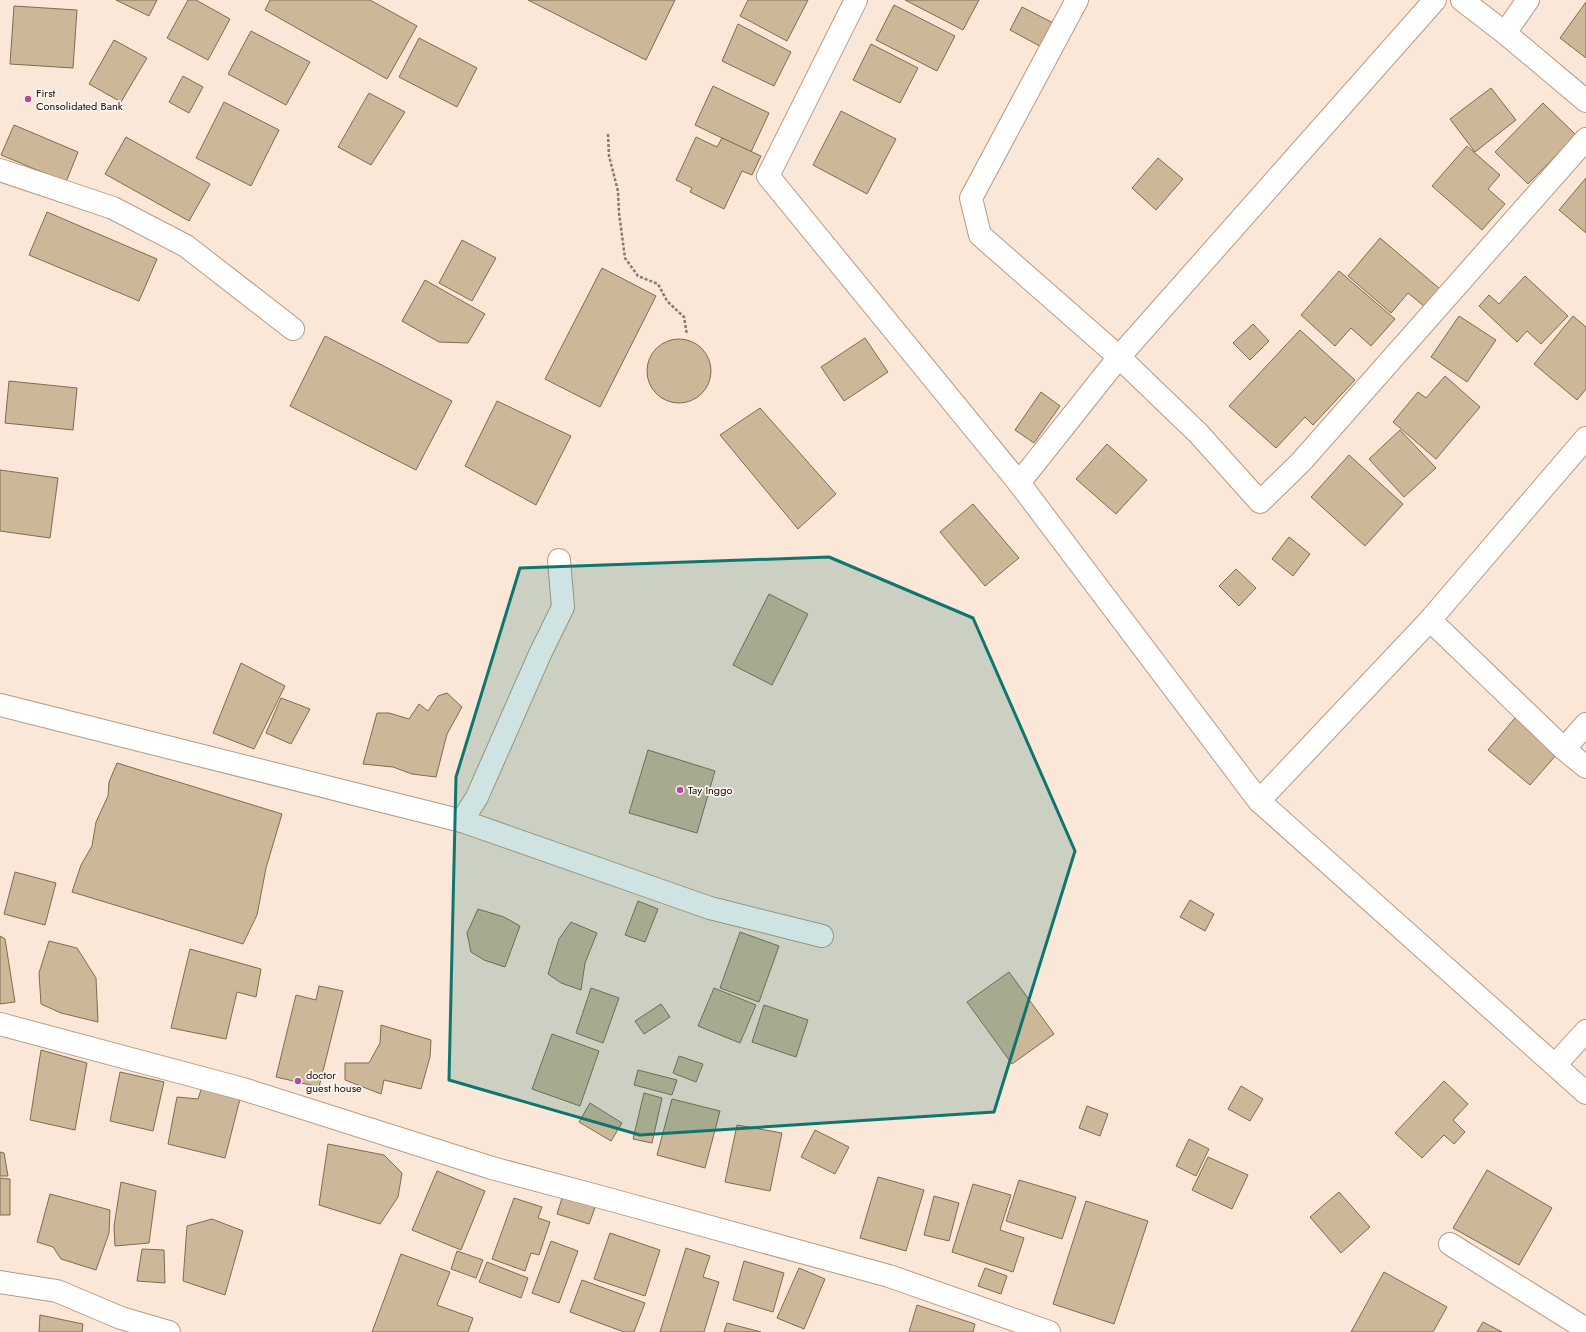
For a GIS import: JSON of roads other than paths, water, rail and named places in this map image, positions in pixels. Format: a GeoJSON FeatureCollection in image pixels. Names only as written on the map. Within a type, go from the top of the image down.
{"type":"FeatureCollection","features":[{"type":"Feature","properties":{"kind":"street"},"geometry":{"type":"LineString","coordinates":[[856,0],[768,176],[1019,483],[1259,801],[1586,1093]]}},
{"type":"Feature","properties":{"kind":"street"},"geometry":{"type":"LineString","coordinates":[[1077,0],[971,198],[980,235],[1119,357],[1198,433],[1260,502],[1300,462],[1586,139]]}},
{"type":"Feature","properties":{"kind":"street"},"geometry":{"type":"LineString","coordinates":[[1019,483],[1119,357],[1435,0]]}},
{"type":"Feature","properties":{"kind":"street"},"geometry":{"type":"LineString","coordinates":[[1462,0],[1506,33],[1586,101]]}},
{"type":"Feature","properties":{"kind":"street"},"geometry":{"type":"LineString","coordinates":[[1506,33],[1528,0]]}},
{"type":"Feature","properties":{"kind":"street"},"geometry":{"type":"LineString","coordinates":[[0,170],[113,208],[186,246],[293,329]]}},
{"type":"Feature","properties":{"kind":"street"},"geometry":{"type":"LineString","coordinates":[[1259,801],[1430,620],[1586,438]]}},
{"type":"Feature","properties":{"kind":"street"},"geometry":{"type":"LineString","coordinates":[[462,822],[477,797],[537,660],[563,607],[559,560]]}},
{"type":"Feature","properties":{"kind":"street"},"geometry":{"type":"LineString","coordinates":[[1430,620],[1564,749],[1586,767]]}},
{"type":"Feature","properties":{"kind":"street"},"geometry":{"type":"LineString","coordinates":[[0,705],[462,822],[710,908],[822,936]]}},
{"type":"Feature","properties":{"kind":"street"},"geometry":{"type":"LineString","coordinates":[[1564,749],[1586,724]]}},
{"type":"Feature","properties":{"kind":"street"},"geometry":{"type":"LineString","coordinates":[[0,1024],[243,1089],[492,1168],[890,1276],[1049,1332]]}},
{"type":"Feature","properties":{"kind":"street"},"geometry":{"type":"LineString","coordinates":[[1555,1065],[1586,1031]]}},
{"type":"Feature","properties":{"kind":"street"},"geometry":{"type":"LineString","coordinates":[[1450,1244],[1579,1328]]}},
{"type":"Feature","properties":{"kind":"street"},"geometry":{"type":"LineString","coordinates":[[0,1282],[57,1291],[121,1318],[170,1332]]}},
{"type":"Feature","properties":{"kind":"place","name":"First Consolidated Bank"},"geometry":{"type":"Point","coordinates":[28,99]}},
{"type":"Feature","properties":{"kind":"place","name":"Tay Inggo"},"geometry":{"type":"Point","coordinates":[680,790]}},
{"type":"Feature","properties":{"kind":"place","name":"doctor guest house"},"geometry":{"type":"Point","coordinates":[298,1081]}}]}
